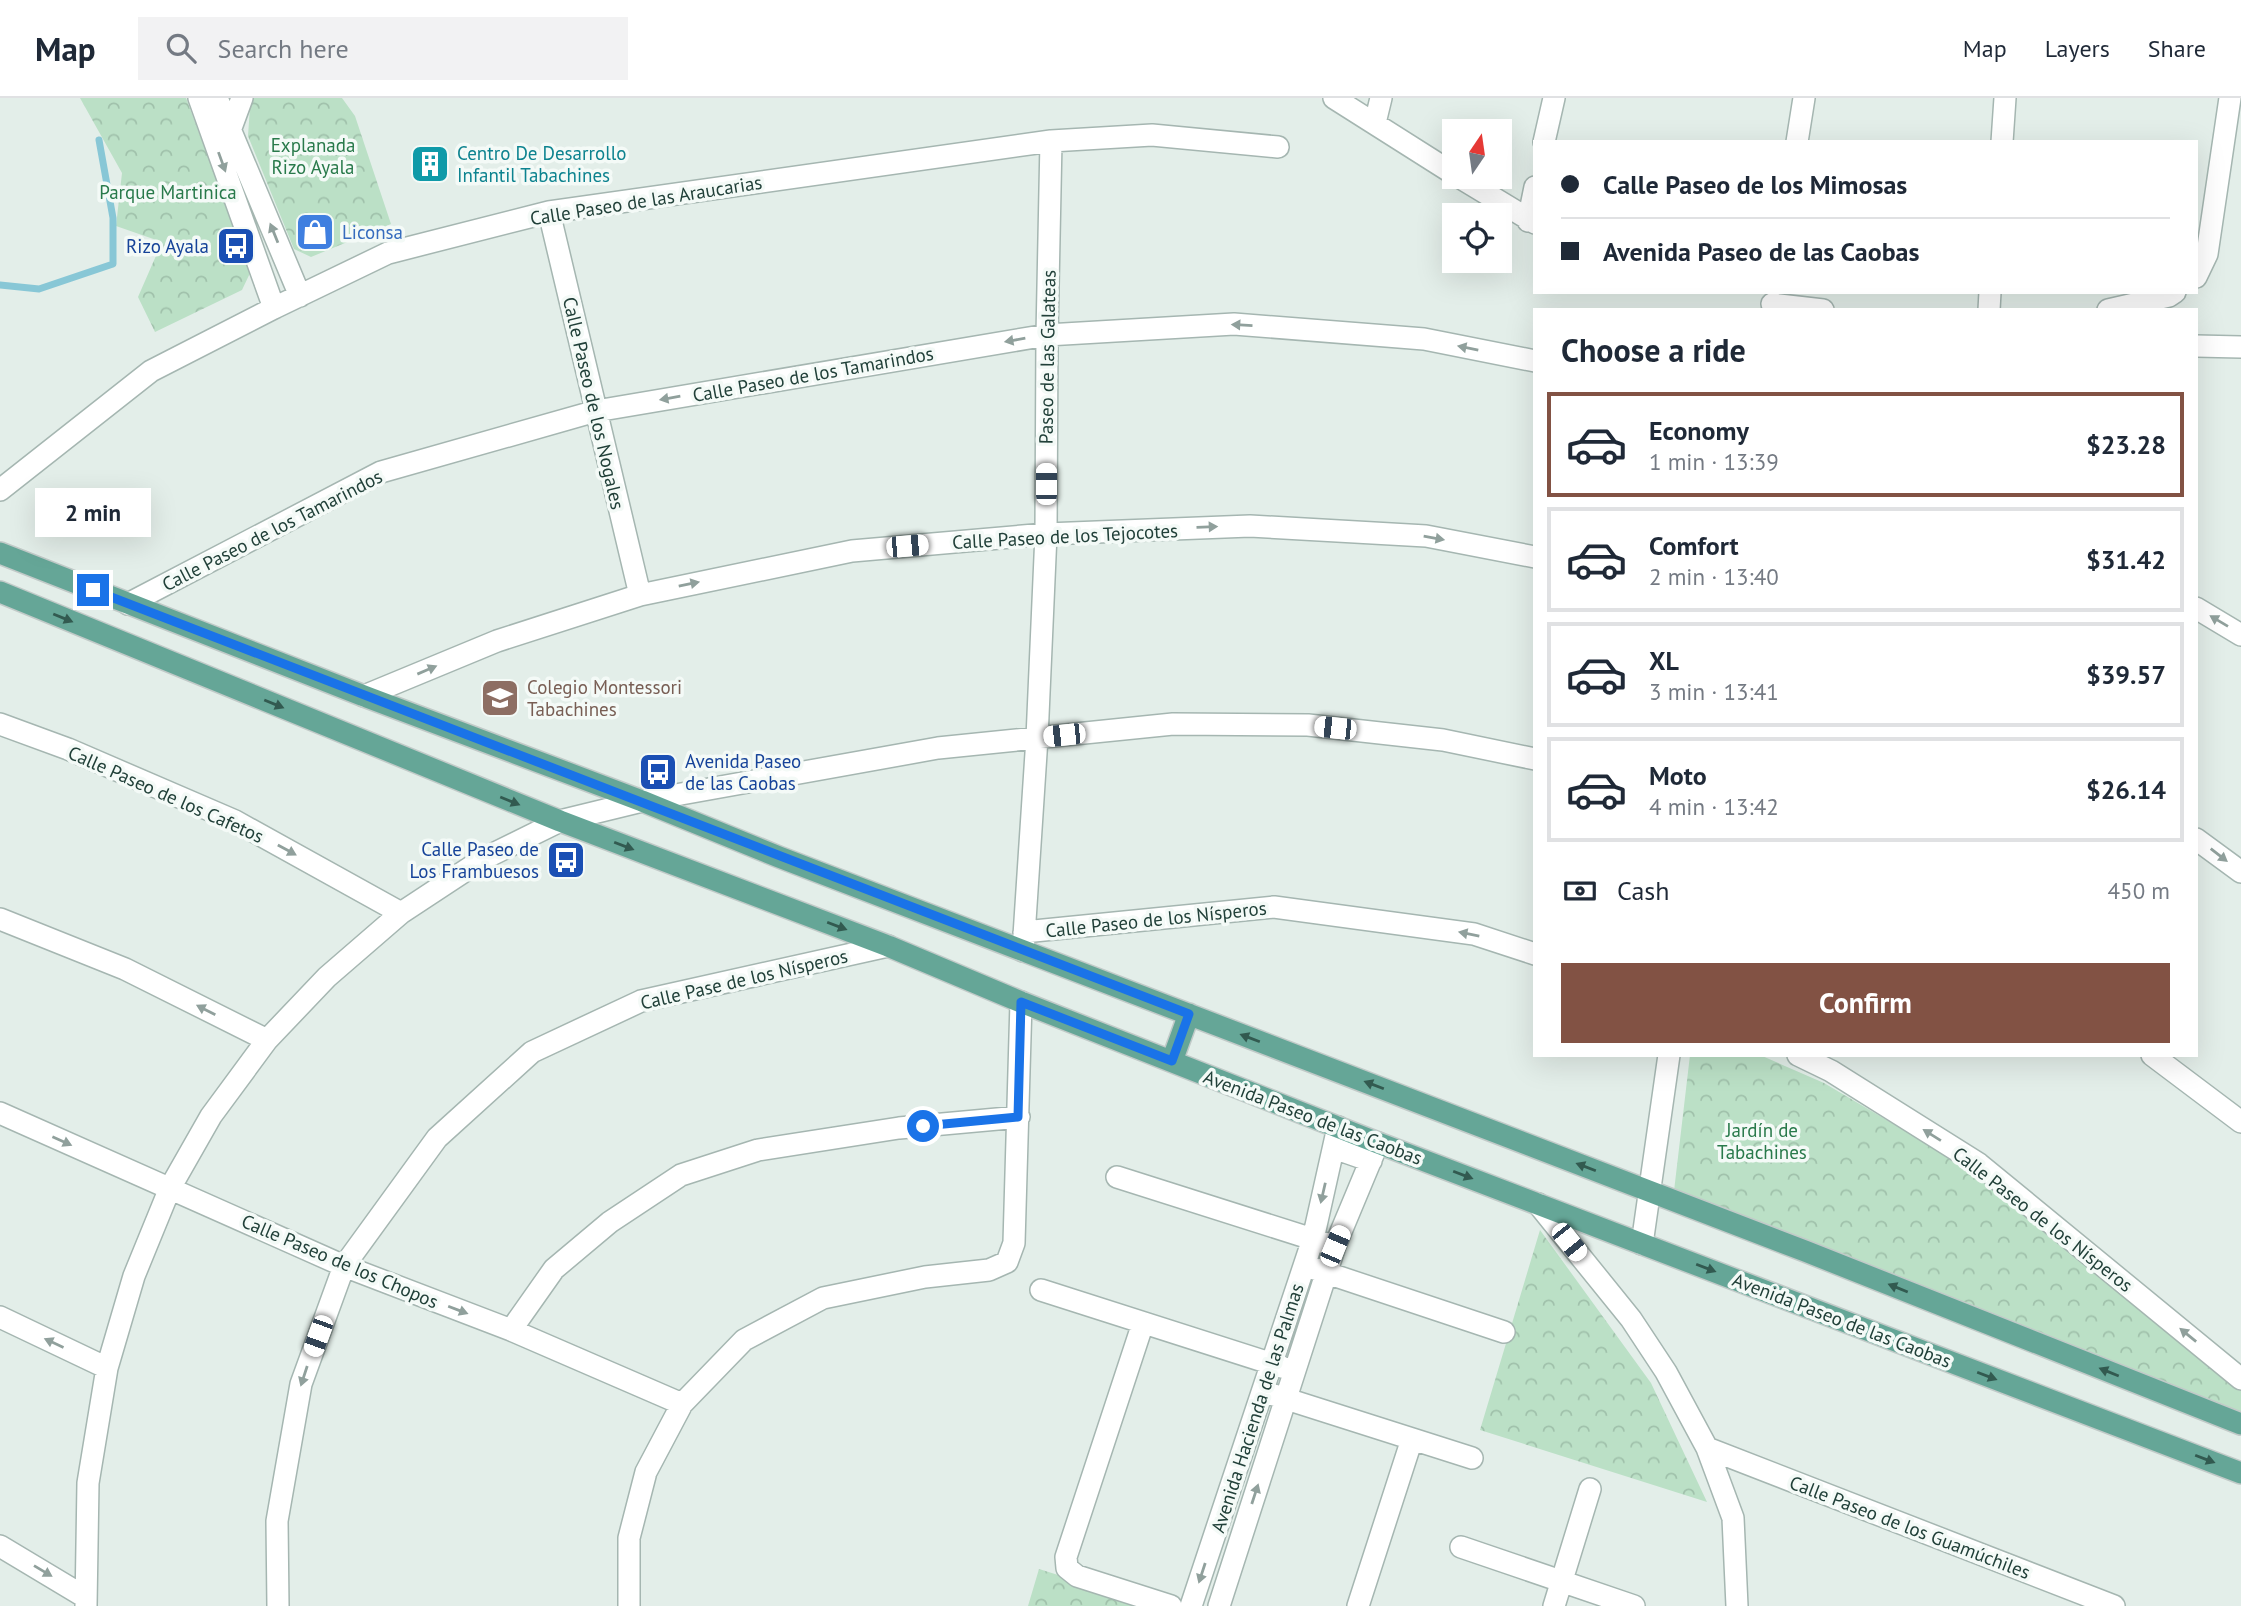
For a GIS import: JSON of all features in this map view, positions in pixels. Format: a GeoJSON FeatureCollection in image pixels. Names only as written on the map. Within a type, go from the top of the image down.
{"type":"FeatureCollection","features":[{"type":"Feature","properties":{"kind":"main road"},"geometry":{"type":"LineString","coordinates":[[0,553],[364,696],[642,800],[779,857],[1024,941],[1189,1014],[1650,1191],[2241,1424]]}},
{"type":"Feature","properties":{"kind":"main road","name":"Avenida Paseo de las Caobas"},"geometry":{"type":"LineString","coordinates":[[0,592],[560,821],[888,946],[1172,1061],[1336,1137],[1538,1204],[2241,1473]]}},
{"type":"Feature","properties":{"kind":"main road"},"geometry":{"type":"LineString","coordinates":[[1172,1061],[1189,1014]]}},
{"type":"Feature","properties":{"kind":"street"},"geometry":{"type":"LineString","coordinates":[[199,98],[274,308]]}},
{"type":"Feature","properties":{"kind":"street"},"geometry":{"type":"LineString","coordinates":[[217,98],[300,296]]}},
{"type":"Feature","properties":{"kind":"street"},"geometry":{"type":"LineString","coordinates":[[231,128],[242,98]]}},
{"type":"Feature","properties":{"kind":"street"},"geometry":{"type":"LineString","coordinates":[[1334,98],[1442,166]]}},
{"type":"Feature","properties":{"kind":"street"},"geometry":{"type":"LineString","coordinates":[[1375,123],[1381,98]]}},
{"type":"Feature","properties":{"kind":"street"},"geometry":{"type":"LineString","coordinates":[[1544,140],[1554,98]]}},
{"type":"Feature","properties":{"kind":"street"},"geometry":{"type":"LineString","coordinates":[[1797,140],[1804,98]]}},
{"type":"Feature","properties":{"kind":"street"},"geometry":{"type":"LineString","coordinates":[[2002,140],[2005,98]]}},
{"type":"Feature","properties":{"kind":"street"},"geometry":{"type":"LineString","coordinates":[[2198,273],[2207,254],[2233,132],[2230,98]]}},
{"type":"Feature","properties":{"kind":"street","name":"Calle Paseo de las Araucarias"},"geometry":{"type":"LineString","coordinates":[[0,490],[151,371],[388,254],[549,212],[1051,141],[1152,135],[1278,147]]}},
{"type":"Feature","properties":{"kind":"street","name":"Paseo de las Galateas"},"geometry":{"type":"LineString","coordinates":[[1024,941],[1037,738],[1045,534],[1051,141]]}},
{"type":"Feature","properties":{"kind":"street"},"geometry":{"type":"LineString","coordinates":[[1478,189],[1531,222],[1533,204]]}},
{"type":"Feature","properties":{"kind":"street","name":"Calle Paseo de los Nogales"},"geometry":{"type":"LineString","coordinates":[[549,212],[640,594]]}},
{"type":"Feature","properties":{"kind":"street"},"geometry":{"type":"LineString","coordinates":[[2117,308],[2172,294]]}},
{"type":"Feature","properties":{"kind":"street"},"geometry":{"type":"LineString","coordinates":[[1773,302],[1810,308]]}},
{"type":"Feature","properties":{"kind":"street","name":"Calle Paseo de los Tamarindos"},"geometry":{"type":"LineString","coordinates":[[128,604],[381,472],[596,411],[1047,335],[1234,324],[1424,339],[1533,361]]}},
{"type":"Feature","properties":{"kind":"street"},"geometry":{"type":"LineString","coordinates":[[2198,346],[2241,347]]}},
{"type":"Feature","properties":{"kind":"street","name":"Calle Paseo de los Tejocotes"},"geometry":{"type":"LineString","coordinates":[[364,696],[497,640],[640,594],[852,551],[1045,534],[1250,526],[1426,536],[1533,557]]}},
{"type":"Feature","properties":{"kind":"street"},"geometry":{"type":"LineString","coordinates":[[2198,609],[2241,635]]}},
{"type":"Feature","properties":{"kind":"street","name":"Calle Paseo de los Cafetos"},"geometry":{"type":"LineString","coordinates":[[0,724],[68,749],[235,821],[401,912]]}},
{"type":"Feature","properties":{"kind":"street"},"geometry":{"type":"LineString","coordinates":[[86,1602],[88,1483],[107,1368],[134,1276],[170,1188],[211,1116],[267,1040],[327,977],[401,912],[483,859],[560,821],[642,800],[925,750],[1173,724],[1308,725],[1443,740],[1533,760]]}},
{"type":"Feature","properties":{"kind":"street"},"geometry":{"type":"LineString","coordinates":[[2198,840],[2241,872]]}},
{"type":"Feature","properties":{"kind":"street","name":"Calle Paseo de los Nísperos"},"geometry":{"type":"LineString","coordinates":[[1024,941],[1275,907],[1474,934],[1533,953]]}},
{"type":"Feature","properties":{"kind":"street"},"geometry":{"type":"LineString","coordinates":[[0,919],[125,969],[267,1040]]}},
{"type":"Feature","properties":{"kind":"street","name":"Calle Pase de los Nísperos"},"geometry":{"type":"LineString","coordinates":[[278,1606],[277,1521],[301,1384],[344,1266],[437,1138],[531,1052],[641,1001],[888,946]]}},
{"type":"Feature","properties":{"kind":"street"},"geometry":{"type":"LineString","coordinates":[[629,1606],[629,1538],[646,1472],[682,1404],[744,1340],[823,1298],[925,1277],[989,1270],[1007,1262],[1014,1243],[1021,1002]]}},
{"type":"Feature","properties":{"kind":"street"},"geometry":{"type":"LineString","coordinates":[[1642,1244],[1669,1057]]}},
{"type":"Feature","properties":{"kind":"street","name":"Calle Paseo de los Nísperos"},"geometry":{"type":"LineString","coordinates":[[1802,1057],[1831,1071],[1979,1164],[2241,1378]]}},
{"type":"Feature","properties":{"kind":"street"},"geometry":{"type":"LineString","coordinates":[[2155,1057],[2241,1122]]}},
{"type":"Feature","properties":{"kind":"street","name":"Calle Paseo de los Chopos"},"geometry":{"type":"LineString","coordinates":[[0,1113],[344,1266],[511,1330],[682,1404]]}},
{"type":"Feature","properties":{"kind":"street"},"geometry":{"type":"LineString","coordinates":[[511,1330],[554,1269],[610,1223],[681,1175],[758,1150],[899,1128],[1018,1117]]}},
{"type":"Feature","properties":{"kind":"street","name":"Avenida Hacienda de las Palmas"},"geometry":{"type":"LineString","coordinates":[[1191,1606],[1313,1239],[1336,1137]]}},
{"type":"Feature","properties":{"kind":"street","name":"Avenida Hacienda de las Palmas"},"geometry":{"type":"LineString","coordinates":[[1219,1606],[1335,1246],[1375,1152]]}},
{"type":"Feature","properties":{"kind":"street"},"geometry":{"type":"LineString","coordinates":[[1117,1177],[1335,1246]]}},
{"type":"Feature","properties":{"kind":"street"},"geometry":{"type":"LineString","coordinates":[[1538,1204],[1631,1319],[1666,1372],[1707,1448],[1733,1518],[1737,1606]]}},
{"type":"Feature","properties":{"kind":"street"},"geometry":{"type":"LineString","coordinates":[[1304,1266],[1504,1332]]}},
{"type":"Feature","properties":{"kind":"street"},"geometry":{"type":"LineString","coordinates":[[1041,1290],[1295,1371]]}},
{"type":"Feature","properties":{"kind":"street"},"geometry":{"type":"LineString","coordinates":[[0,1317],[107,1368]]}},
{"type":"Feature","properties":{"kind":"street"},"geometry":{"type":"LineString","coordinates":[[1143,1323],[1066,1557],[1067,1568],[1077,1576],[1171,1606]]}},
{"type":"Feature","properties":{"kind":"street"},"geometry":{"type":"LineString","coordinates":[[1262,1392],[1472,1458]]}},
{"type":"Feature","properties":{"kind":"street"},"geometry":{"type":"LineString","coordinates":[[1359,1606],[1412,1439]]}},
{"type":"Feature","properties":{"kind":"street","name":"Calle Paseo de los Guamúchiles"},"geometry":{"type":"LineString","coordinates":[[1707,1448],[2114,1606]]}},
{"type":"Feature","properties":{"kind":"street"},"geometry":{"type":"LineString","coordinates":[[1554,1606],[1590,1489]]}},
{"type":"Feature","properties":{"kind":"street"},"geometry":{"type":"LineString","coordinates":[[0,1546],[86,1602]]}},
{"type":"Feature","properties":{"kind":"street"},"geometry":{"type":"LineString","coordinates":[[1461,1547],[1634,1606]]}},
{"type":"Feature","properties":{"kind":"green space","name":"Parque Martinica"},"geometry":{"type":"Polygon","coordinates":[[[80,98],[186,98],[251,271],[242,290],[155,332],[138,297],[162,242],[116,226],[122,173],[80,98]]]}},
{"type":"Feature","properties":{"kind":"green space","name":"Explanada Rizo Ayala"},"geometry":{"type":"Polygon","coordinates":[[[254,98],[342,98],[355,116],[391,224],[311,257],[294,249],[248,136],[250,107],[254,98]]]}},
{"type":"Feature","properties":{"kind":"green space","name":"Jardín de Tabachines"},"geometry":{"type":"Polygon","coordinates":[[[1690,1057],[1765,1057],[1824,1083],[1973,1171],[2241,1387],[2241,1415],[1674,1191],[1690,1057]]]}},
{"type":"Feature","properties":{"kind":"green space"},"geometry":{"type":"Polygon","coordinates":[[[1540,1230],[1651,1383],[1707,1502],[1480,1430],[1540,1230]]]}},
{"type":"Feature","properties":{"kind":"green space"},"geometry":{"type":"Polygon","coordinates":[[[1039,1569],[1157,1606],[1028,1606],[1039,1569]]]}},
{"type":"Feature","properties":{"kind":"waterway"},"geometry":{"type":"LineString","coordinates":[[0,285],[39,289],[113,264],[113,218],[99,140]]}},
{"type":"Feature","properties":{"kind":"place","name":"Centro De Desarrollo Infantil Tabachines"},"geometry":{"type":"Point","coordinates":[430,164]}},
{"type":"Feature","properties":{"kind":"place","name":"Liconsa"},"geometry":{"type":"Point","coordinates":[315,232]}},
{"type":"Feature","properties":{"kind":"place","name":"Rizo Ayala"},"geometry":{"type":"Point","coordinates":[236,246]}},
{"type":"Feature","properties":{"kind":"place","name":"Colegio Montessori Tabachines"},"geometry":{"type":"Point","coordinates":[500,698]}},
{"type":"Feature","properties":{"kind":"place","name":"Avenida Paseo de las Caobas"},"geometry":{"type":"Point","coordinates":[658,772]}},
{"type":"Feature","properties":{"kind":"place","name":"Calle Paseo de Los Frambuesos"},"geometry":{"type":"Point","coordinates":[566,860]}},
{"type":"Feature","properties":{"kind":"route"},"geometry":{"type":"LineString","coordinates":[[93,590],[364,696],[642,800],[779,857],[1189,1014],[1172,1061],[1021,1002],[1018,1117],[923,1126]]}}]}
